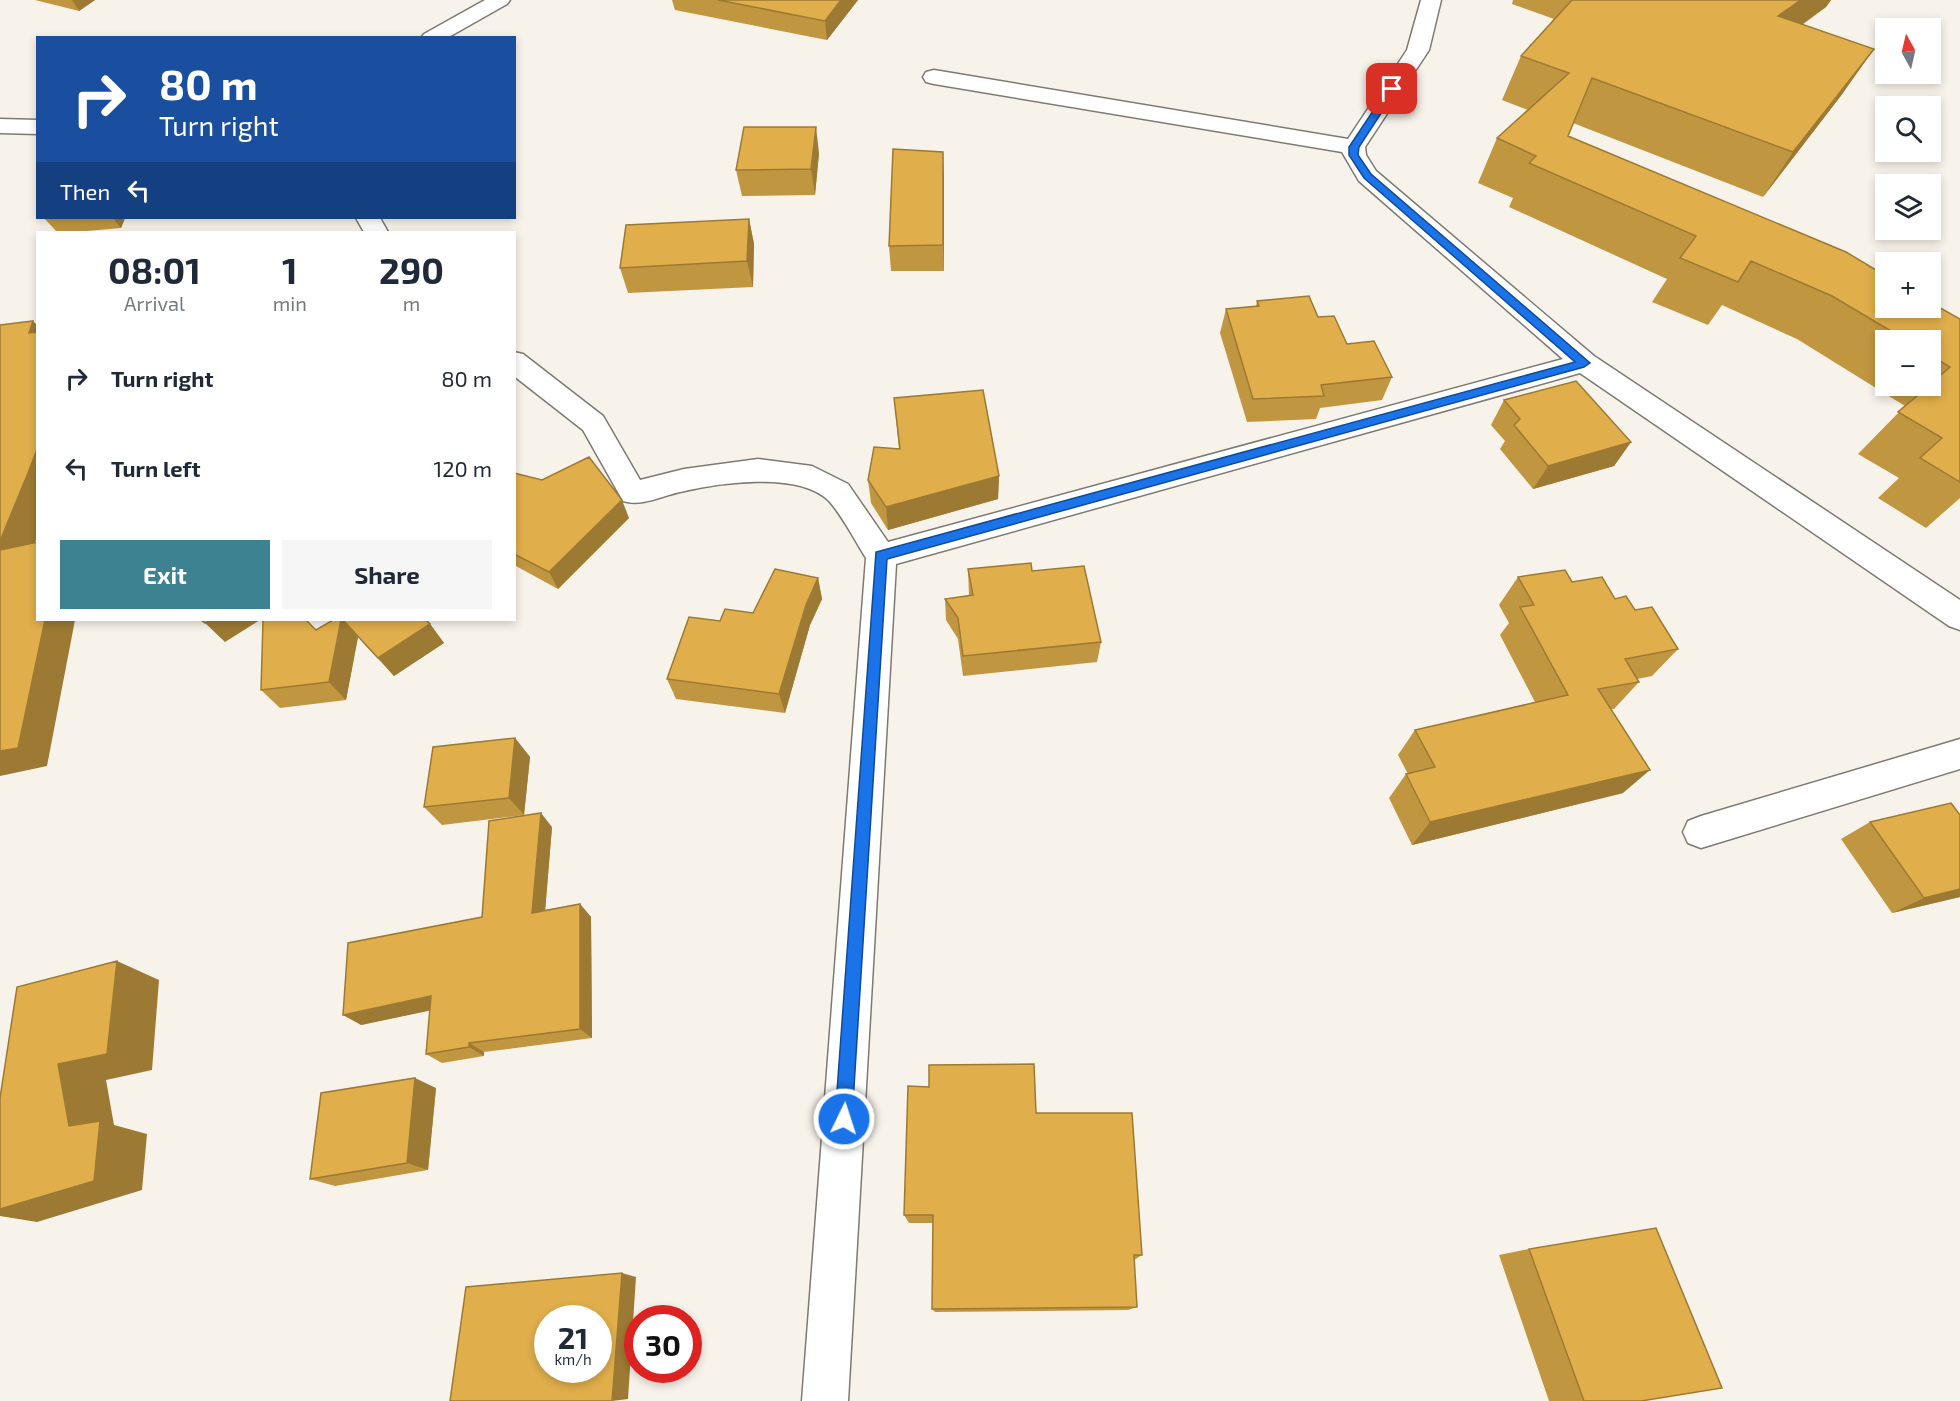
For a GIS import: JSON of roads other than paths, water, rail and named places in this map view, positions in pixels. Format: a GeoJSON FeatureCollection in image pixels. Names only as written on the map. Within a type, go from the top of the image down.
{"type":"FeatureCollection","features":[{"type":"Feature","properties":{"kind":"street"},"geometry":{"type":"LineString","coordinates":[[435,36],[500,0]]}},
{"type":"Feature","properties":{"kind":"street"},"geometry":{"type":"LineString","coordinates":[[1431,0],[1418,50],[1354,147],[1354,155],[1367,176],[1584,363],[1960,617]]}},
{"type":"Feature","properties":{"kind":"street"},"geometry":{"type":"LineString","coordinates":[[934,77],[1354,147]]}},
{"type":"Feature","properties":{"kind":"street"},"geometry":{"type":"LineString","coordinates":[[0,126],[36,127]]}},
{"type":"Feature","properties":{"kind":"street"},"geometry":{"type":"LineString","coordinates":[[516,363],[593,423],[633,493],[684,480],[758,470],[812,477],[838,492],[881,556],[825,1401]]}},
{"type":"Feature","properties":{"kind":"street"},"geometry":{"type":"LineString","coordinates":[[881,556],[1584,363]]}},
{"type":"Feature","properties":{"kind":"street"},"geometry":{"type":"LineString","coordinates":[[1701,832],[1960,754]]}}]}
